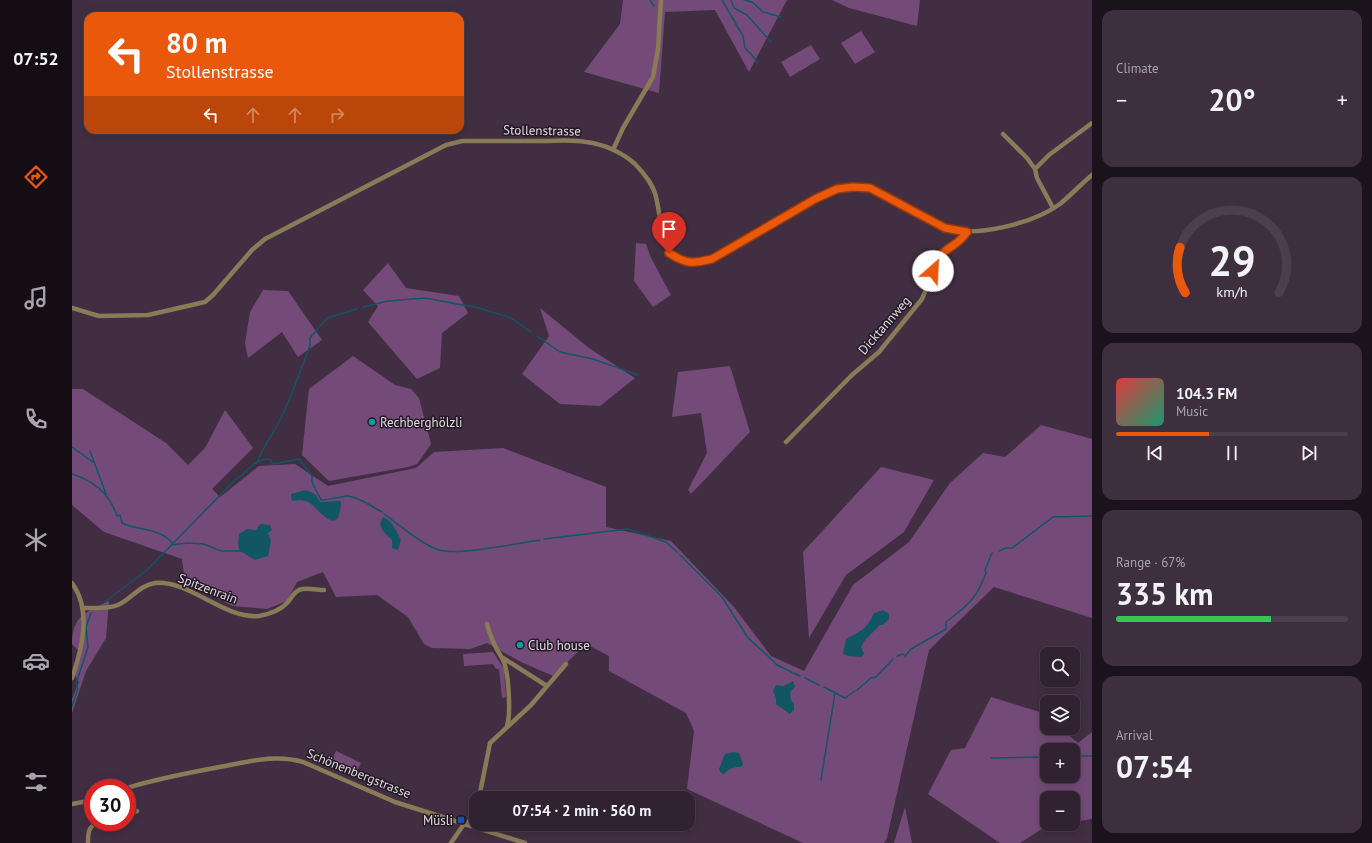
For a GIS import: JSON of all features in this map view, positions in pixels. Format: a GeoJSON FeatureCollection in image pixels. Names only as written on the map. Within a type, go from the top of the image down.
{"type":"FeatureCollection","features":[{"type":"Feature","properties":{"kind":"street"},"geometry":{"type":"LineString","coordinates":[[613,150],[623,128],[653,77],[658,49],[661,0]]}},
{"type":"Feature","properties":{"kind":"street"},"geometry":{"type":"LineString","coordinates":[[1035,169],[1050,155],[1092,123]]}},
{"type":"Feature","properties":{"kind":"street"},"geometry":{"type":"LineString","coordinates":[[1003,134],[1027,158],[1035,169],[1037,178],[1053,208]]}},
{"type":"Feature","properties":{"kind":"street","name":"Stollenstrasse"},"geometry":{"type":"LineString","coordinates":[[72,308],[99,316],[148,315],[205,302],[213,295],[252,250],[265,239],[310,214],[336,203],[454,142],[587,142],[613,150],[636,165],[656,196],[663,240],[669,253],[681,261],[695,263],[712,259],[815,199],[837,189],[853,187],[870,188],[939,226],[954,231],[967,232],[990,230],[1006,226],[1053,208],[1092,175]]}},
{"type":"Feature","properties":{"kind":"street","name":"Dicktannweg"},"geometry":{"type":"LineString","coordinates":[[786,442],[852,375],[879,352],[922,299],[940,255],[961,240],[967,232]]}},
{"type":"Feature","properties":{"kind":"street"},"geometry":{"type":"LineString","coordinates":[[72,583],[79,595],[82,608],[83,637],[79,659],[72,678]]}},
{"type":"Feature","properties":{"kind":"street","name":"Spitzenrain"},"geometry":{"type":"LineString","coordinates":[[82,608],[118,605],[141,588],[155,583],[168,584],[186,590],[218,606],[258,616],[274,612],[301,589],[324,590]]}},
{"type":"Feature","properties":{"kind":"street"},"geometry":{"type":"LineString","coordinates":[[487,624],[491,638],[506,669],[509,715],[506,728]]}},
{"type":"Feature","properties":{"kind":"street"},"geometry":{"type":"LineString","coordinates":[[502,658],[547,686]]}},
{"type":"Feature","properties":{"kind":"street"},"geometry":{"type":"LineString","coordinates":[[480,791],[490,743],[531,705],[566,664]]}},
{"type":"Feature","properties":{"kind":"street","name":"Schönenbergstrasse"},"geometry":{"type":"LineString","coordinates":[[136,786],[182,773],[269,758],[290,758],[303,762],[395,802],[525,843]]}},
{"type":"Feature","properties":{"kind":"street"},"geometry":{"type":"LineString","coordinates":[[72,804],[84,802]]}},
{"type":"Feature","properties":{"kind":"street"},"geometry":{"type":"LineString","coordinates":[[451,843],[469,819]]}},
{"type":"Feature","properties":{"kind":"street"},"geometry":{"type":"LineString","coordinates":[[88,831],[88,843]]}},
{"type":"Feature","properties":{"kind":"shaded area"},"geometry":{"type":"Polygon","coordinates":[[[623,0],[787,0],[749,72],[715,10],[665,12],[659,93],[584,72],[620,24],[623,0]]]}},
{"type":"Feature","properties":{"kind":"shaded area"},"geometry":{"type":"Polygon","coordinates":[[[832,0],[920,0],[917,26],[849,8],[832,0]]]}},
{"type":"Feature","properties":{"kind":"shaded area"},"geometry":{"type":"Polygon","coordinates":[[[861,31],[875,52],[855,64],[841,43],[861,31]]]}},
{"type":"Feature","properties":{"kind":"shaded area"},"geometry":{"type":"Polygon","coordinates":[[[811,45],[820,59],[790,77],[781,62],[811,45]]]}},
{"type":"Feature","properties":{"kind":"shaded area"},"geometry":{"type":"Polygon","coordinates":[[[636,243],[646,244],[651,258],[671,295],[653,307],[634,281],[636,243]]]}},
{"type":"Feature","properties":{"kind":"shaded area"},"geometry":{"type":"Polygon","coordinates":[[[388,263],[406,288],[459,296],[468,313],[442,333],[440,368],[417,379],[368,322],[378,306],[363,290],[388,263]]]}},
{"type":"Feature","properties":{"kind":"shaded area"},"geometry":{"type":"Polygon","coordinates":[[[263,290],[288,291],[322,340],[298,357],[282,332],[248,358],[245,343],[250,312],[263,290]]]}},
{"type":"Feature","properties":{"kind":"shaded area"},"geometry":{"type":"Polygon","coordinates":[[[540,308],[589,348],[635,378],[600,406],[560,404],[522,374],[549,336],[540,308]]]}},
{"type":"Feature","properties":{"kind":"shaded area"},"geometry":{"type":"Polygon","coordinates":[[[353,356],[395,385],[411,389],[419,398],[431,444],[417,464],[408,467],[329,481],[302,455],[309,389],[353,356]]]}},
{"type":"Feature","properties":{"kind":"shaded area"},"geometry":{"type":"Polygon","coordinates":[[[730,366],[750,432],[691,494],[688,490],[707,453],[701,413],[672,417],[678,372],[730,366]]]}},
{"type":"Feature","properties":{"kind":"shaded area"},"geometry":{"type":"Polygon","coordinates":[[[72,389],[83,389],[166,443],[188,465],[205,448],[225,410],[253,448],[212,489],[220,497],[259,466],[295,464],[328,486],[416,468],[434,452],[503,448],[606,487],[606,527],[671,541],[734,607],[771,656],[804,671],[853,585],[909,542],[950,483],[983,453],[1005,457],[1041,425],[1092,439],[1092,618],[994,587],[929,650],[887,838],[884,843],[803,843],[695,793],[695,791],[687,789],[694,731],[686,713],[609,671],[609,656],[586,644],[553,676],[519,661],[487,643],[470,649],[432,648],[424,644],[408,617],[377,595],[336,597],[323,572],[297,582],[287,601],[267,609],[233,606],[185,582],[182,559],[104,532],[72,505],[72,389]]]}},
{"type":"Feature","properties":{"kind":"shaded area"},"geometry":{"type":"Polygon","coordinates":[[[881,467],[934,480],[904,532],[846,575],[809,638],[803,552],[881,467]]]}},
{"type":"Feature","properties":{"kind":"shaded area"},"geometry":{"type":"Polygon","coordinates":[[[109,601],[106,638],[86,671],[72,713],[72,699],[79,682],[74,674],[79,651],[72,644],[75,627],[82,616],[109,601]]]}},
{"type":"Feature","properties":{"kind":"shaded area"},"geometry":{"type":"Polygon","coordinates":[[[493,652],[504,669],[506,697],[502,698],[499,669],[496,669],[493,664],[464,666],[463,654],[493,652]]]}},
{"type":"Feature","properties":{"kind":"shaded area"},"geometry":{"type":"Polygon","coordinates":[[[991,697],[1040,712],[1040,735],[1068,735],[1078,743],[1092,732],[1092,819],[1080,821],[1080,791],[1040,791],[1040,830],[1020,843],[1000,843],[928,794],[951,750],[965,748],[991,697]]]}},
{"type":"Feature","properties":{"kind":"shaded area"},"geometry":{"type":"Polygon","coordinates":[[[336,751],[361,763],[355,775],[330,764],[336,751]]]}},
{"type":"Feature","properties":{"kind":"shaded area"},"geometry":{"type":"Polygon","coordinates":[[[905,807],[912,843],[894,843],[905,807]]]}},
{"type":"Feature","properties":{"kind":"water"},"geometry":{"type":"Polygon","coordinates":[[[306,490],[315,494],[320,502],[341,502],[337,519],[333,521],[328,519],[308,502],[300,500],[292,501],[291,494],[306,490]]]}},
{"type":"Feature","properties":{"kind":"water"},"geometry":{"type":"Polygon","coordinates":[[[383,517],[392,523],[401,540],[398,550],[392,548],[392,540],[382,530],[380,524],[383,517]]]}},
{"type":"Feature","properties":{"kind":"water"},"geometry":{"type":"Polygon","coordinates":[[[260,524],[270,525],[272,530],[268,533],[271,541],[268,556],[255,560],[240,551],[238,545],[239,534],[247,529],[256,530],[260,524]]]}},
{"type":"Feature","properties":{"kind":"water"},"geometry":{"type":"Polygon","coordinates":[[[883,610],[889,614],[889,619],[883,625],[880,625],[865,640],[861,647],[864,654],[862,657],[843,654],[846,639],[863,629],[869,623],[874,613],[883,610]]]}},
{"type":"Feature","properties":{"kind":"water"},"geometry":{"type":"Polygon","coordinates":[[[793,681],[795,687],[790,692],[791,700],[794,704],[794,710],[790,714],[776,704],[776,698],[773,691],[776,685],[784,686],[793,681]]]}},
{"type":"Feature","properties":{"kind":"water"},"geometry":{"type":"Polygon","coordinates":[[[734,752],[739,753],[743,764],[741,767],[732,768],[724,774],[721,773],[719,769],[725,754],[734,752]]]}},
{"type":"Feature","properties":{"kind":"waterway"},"geometry":{"type":"LineString","coordinates":[[650,0],[654,6]]}},
{"type":"Feature","properties":{"kind":"waterway"},"geometry":{"type":"LineString","coordinates":[[722,0],[743,36],[745,48],[758,63]]}},
{"type":"Feature","properties":{"kind":"waterway"},"geometry":{"type":"LineString","coordinates":[[731,0],[734,8],[747,15],[771,42]]}},
{"type":"Feature","properties":{"kind":"waterway"},"geometry":{"type":"LineString","coordinates":[[744,0],[752,2],[763,12],[781,17]]}},
{"type":"Feature","properties":{"kind":"waterway"},"geometry":{"type":"LineString","coordinates":[[363,307],[388,301],[425,298],[479,308],[511,318],[531,332]]}},
{"type":"Feature","properties":{"kind":"waterway"},"geometry":{"type":"LineString","coordinates":[[257,463],[288,402],[310,346],[310,338],[327,318],[357,309]]}},
{"type":"Feature","properties":{"kind":"waterway"},"geometry":{"type":"LineString","coordinates":[[537,336],[560,352],[593,359],[638,375]]}},
{"type":"Feature","properties":{"kind":"waterway"},"geometry":{"type":"LineString","coordinates":[[72,447],[93,462]]}},
{"type":"Feature","properties":{"kind":"waterway"},"geometry":{"type":"LineString","coordinates":[[90,451],[106,494]]}},
{"type":"Feature","properties":{"kind":"waterway"},"geometry":{"type":"LineString","coordinates":[[105,602],[147,570],[235,480],[261,460],[271,460],[273,464],[299,459],[312,476],[312,482],[321,500],[351,496],[382,512]]}},
{"type":"Feature","properties":{"kind":"waterway"},"geometry":{"type":"LineString","coordinates":[[72,474],[87,480],[100,489],[110,501],[117,516],[120,515],[122,523],[156,532],[168,538],[172,543]]}},
{"type":"Feature","properties":{"kind":"waterway"},"geometry":{"type":"LineString","coordinates":[[384,514],[422,542],[444,551],[471,550],[540,540]]}},
{"type":"Feature","properties":{"kind":"waterway"},"geometry":{"type":"LineString","coordinates":[[999,551],[1006,548],[1012,548],[1053,517],[1092,516]]}},
{"type":"Feature","properties":{"kind":"waterway"},"geometry":{"type":"LineString","coordinates":[[544,539],[628,529],[666,542],[677,552]]}},
{"type":"Feature","properties":{"kind":"waterway"},"geometry":{"type":"LineString","coordinates":[[171,545],[189,543],[204,544],[221,551],[240,551]]}},
{"type":"Feature","properties":{"kind":"waterway"},"geometry":{"type":"LineString","coordinates":[[897,656],[903,654],[905,656],[911,649],[946,629],[946,622],[966,606],[979,590],[992,553]]}},
{"type":"Feature","properties":{"kind":"waterway"},"geometry":{"type":"LineString","coordinates":[[680,555],[722,597],[748,638],[768,656]]}},
{"type":"Feature","properties":{"kind":"waterway"},"geometry":{"type":"LineString","coordinates":[[72,706],[78,689],[76,684],[88,647],[86,627],[91,613]]}},
{"type":"Feature","properties":{"kind":"waterway"},"geometry":{"type":"LineString","coordinates":[[769,657],[777,665],[800,676]]}},
{"type":"Feature","properties":{"kind":"waterway"},"geometry":{"type":"LineString","coordinates":[[857,690],[871,678],[876,677],[893,659]]}},
{"type":"Feature","properties":{"kind":"waterway"},"geometry":{"type":"LineString","coordinates":[[805,678],[819,685]]}},
{"type":"Feature","properties":{"kind":"waterway"},"geometry":{"type":"LineString","coordinates":[[824,687],[845,698],[855,691]]}},
{"type":"Feature","properties":{"kind":"waterway"},"geometry":{"type":"LineString","coordinates":[[821,780],[835,693]]}},
{"type":"Feature","properties":{"kind":"waterway"},"geometry":{"type":"LineString","coordinates":[[1080,756],[1092,756]]}},
{"type":"Feature","properties":{"kind":"waterway"},"geometry":{"type":"LineString","coordinates":[[991,758],[1040,757]]}},
{"type":"Feature","properties":{"kind":"place","name":"Rechberghölzli"},"geometry":{"type":"Point","coordinates":[372,422]}},
{"type":"Feature","properties":{"kind":"place","name":"Club house"},"geometry":{"type":"Point","coordinates":[520,645]}},
{"type":"Feature","properties":{"kind":"place","name":"Müsli"},"geometry":{"type":"Point","coordinates":[461,820]}},
{"type":"Feature","properties":{"kind":"route"},"geometry":{"type":"LineString","coordinates":[[669,253],[681,261],[695,263],[712,259],[815,199],[837,189],[853,187],[870,188],[933,223],[954,231],[967,232],[961,240],[946,249],[940,255],[933,271]]}}]}
